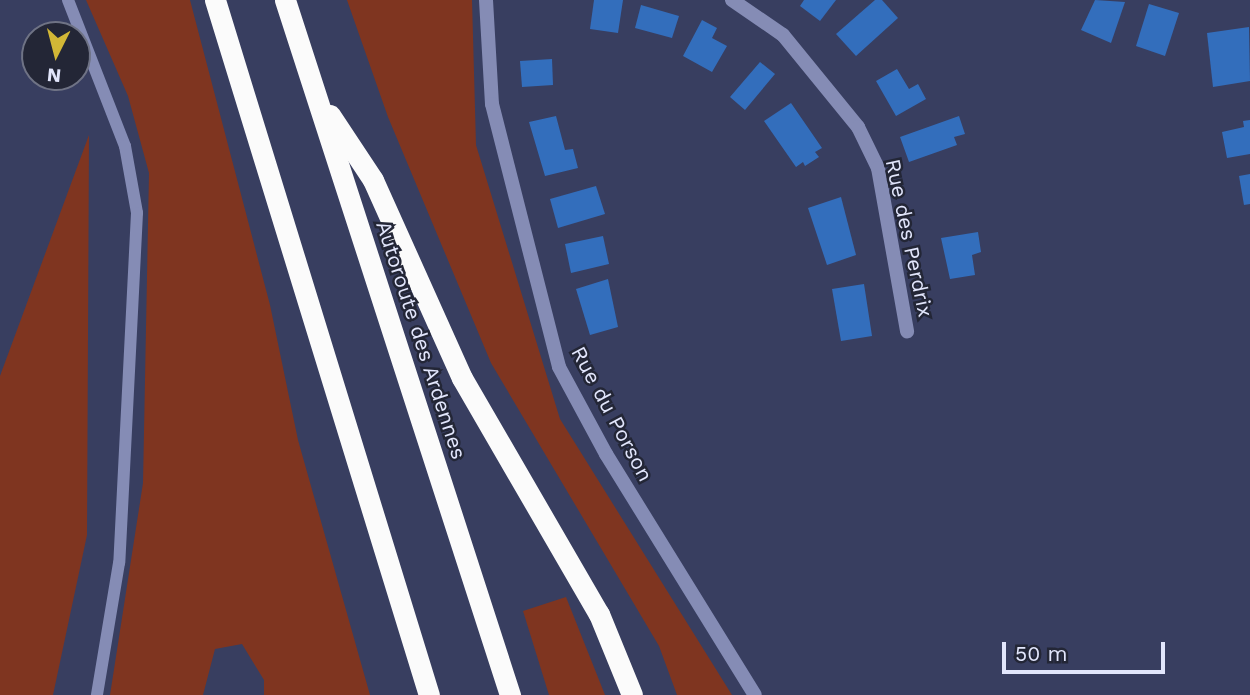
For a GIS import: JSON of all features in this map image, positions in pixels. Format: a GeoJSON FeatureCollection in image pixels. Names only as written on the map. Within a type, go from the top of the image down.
{"type":"FeatureCollection","features":[{"type":"Feature","properties":{"kind":"highway"},"geometry":{"type":"LineString","coordinates":[[215,0],[429,695]]}},
{"type":"Feature","properties":{"kind":"highway","name":"Autoroute des Ardennes"},"geometry":{"type":"LineString","coordinates":[[285,0],[510,695]]}},
{"type":"Feature","properties":{"kind":"highway"},"geometry":{"type":"LineString","coordinates":[[315,93],[373,180],[462,378],[598,614],[632,695]]}},
{"type":"Feature","properties":{"kind":"highway"},"geometry":{"type":"LineString","coordinates":[[418,695],[421,670]]}},
{"type":"Feature","properties":{"kind":"street","name":"Rue du Porson"},"geometry":{"type":"LineString","coordinates":[[486,0],[492,104],[559,367],[606,454],[755,695]]}},
{"type":"Feature","properties":{"kind":"street","name":"Rue des Perdrix"},"geometry":{"type":"LineString","coordinates":[[732,0],[783,35],[858,127],[878,168],[907,331]]}},
{"type":"Feature","properties":{"kind":"lane"},"geometry":{"type":"LineString","coordinates":[[68,0],[125,146],[137,213],[119,563],[97,695]]}},
{"type":"Feature","properties":{"kind":"shaded area"},"geometry":{"type":"Polygon","coordinates":[[[86,0],[190,0],[270,305],[298,440],[370,695],[264,695],[264,680],[242,644],[215,649],[203,695],[110,695],[143,483],[149,173],[128,96],[86,0]]]}},
{"type":"Feature","properties":{"kind":"shaded area"},"geometry":{"type":"Polygon","coordinates":[[[347,0],[472,0],[476,145],[560,419],[732,695],[677,695],[659,646],[491,363],[388,117],[347,0]]]}},
{"type":"Feature","properties":{"kind":"shaded area"},"geometry":{"type":"Polygon","coordinates":[[[89,135],[87,535],[53,695],[0,695],[0,376],[89,135]]]}},
{"type":"Feature","properties":{"kind":"shaded area"},"geometry":{"type":"Polygon","coordinates":[[[566,597],[605,695],[549,695],[523,611],[566,597]]]}},
{"type":"Feature","properties":{"kind":"building"},"geometry":{"type":"Polygon","coordinates":[[[594,0],[623,0],[618,33],[590,29],[594,0]]]}},
{"type":"Feature","properties":{"kind":"building"},"geometry":{"type":"Polygon","coordinates":[[[804,0],[836,0],[820,21],[800,6],[804,0]]]}},
{"type":"Feature","properties":{"kind":"building"},"geometry":{"type":"Polygon","coordinates":[[[875,0],[882,0],[898,18],[856,56],[836,34],[875,0]]]}},
{"type":"Feature","properties":{"kind":"building"},"geometry":{"type":"Polygon","coordinates":[[[1095,0],[1125,2],[1111,43],[1081,30],[1095,0]]]}},
{"type":"Feature","properties":{"kind":"building"},"geometry":{"type":"Polygon","coordinates":[[[1149,4],[1179,13],[1165,56],[1136,46],[1149,4]]]}},
{"type":"Feature","properties":{"kind":"building"},"geometry":{"type":"Polygon","coordinates":[[[641,5],[679,16],[672,38],[635,28],[641,5]]]}},
{"type":"Feature","properties":{"kind":"building"},"geometry":{"type":"Polygon","coordinates":[[[702,20],[717,28],[712,38],[727,46],[712,72],[683,56],[702,20]]]}},
{"type":"Feature","properties":{"kind":"building"},"geometry":{"type":"Polygon","coordinates":[[[1249,27],[1250,81],[1213,87],[1207,33],[1249,27]]]}},
{"type":"Feature","properties":{"kind":"building"},"geometry":{"type":"Polygon","coordinates":[[[552,59],[553,85],[522,87],[520,61],[552,59]]]}},
{"type":"Feature","properties":{"kind":"building"},"geometry":{"type":"Polygon","coordinates":[[[760,62],[775,74],[745,110],[730,97],[760,62]]]}},
{"type":"Feature","properties":{"kind":"building"},"geometry":{"type":"Polygon","coordinates":[[[897,69],[909,89],[918,84],[926,99],[896,116],[876,81],[897,69]]]}},
{"type":"Feature","properties":{"kind":"building"},"geometry":{"type":"Polygon","coordinates":[[[791,103],[822,148],[815,152],[819,157],[805,166],[803,162],[796,167],[764,121],[791,103]]]}},
{"type":"Feature","properties":{"kind":"building"},"geometry":{"type":"Polygon","coordinates":[[[556,116],[565,150],[573,149],[578,168],[545,176],[529,122],[556,116]]]}},
{"type":"Feature","properties":{"kind":"building"},"geometry":{"type":"Polygon","coordinates":[[[959,116],[965,134],[954,137],[957,145],[909,162],[900,137],[959,116]]]}},
{"type":"Feature","properties":{"kind":"building"},"geometry":{"type":"Polygon","coordinates":[[[1250,120],[1250,154],[1227,158],[1222,132],[1244,127],[1243,121],[1250,120]]]}},
{"type":"Feature","properties":{"kind":"building"},"geometry":{"type":"Polygon","coordinates":[[[1250,174],[1250,204],[1244,205],[1239,176],[1250,174]]]}},
{"type":"Feature","properties":{"kind":"building"},"geometry":{"type":"Polygon","coordinates":[[[596,186],[605,214],[558,228],[550,199],[596,186]]]}},
{"type":"Feature","properties":{"kind":"building"},"geometry":{"type":"Polygon","coordinates":[[[841,197],[856,255],[827,265],[808,208],[841,197]]]}},
{"type":"Feature","properties":{"kind":"building"},"geometry":{"type":"Polygon","coordinates":[[[978,232],[981,252],[972,255],[975,275],[950,279],[941,238],[978,232]]]}},
{"type":"Feature","properties":{"kind":"building"},"geometry":{"type":"Polygon","coordinates":[[[603,236],[609,264],[571,273],[565,244],[603,236]]]}},
{"type":"Feature","properties":{"kind":"building"},"geometry":{"type":"Polygon","coordinates":[[[608,279],[618,327],[590,335],[576,289],[608,279]]]}},
{"type":"Feature","properties":{"kind":"building"},"geometry":{"type":"Polygon","coordinates":[[[864,284],[872,336],[841,341],[832,289],[864,284]]]}}]}
